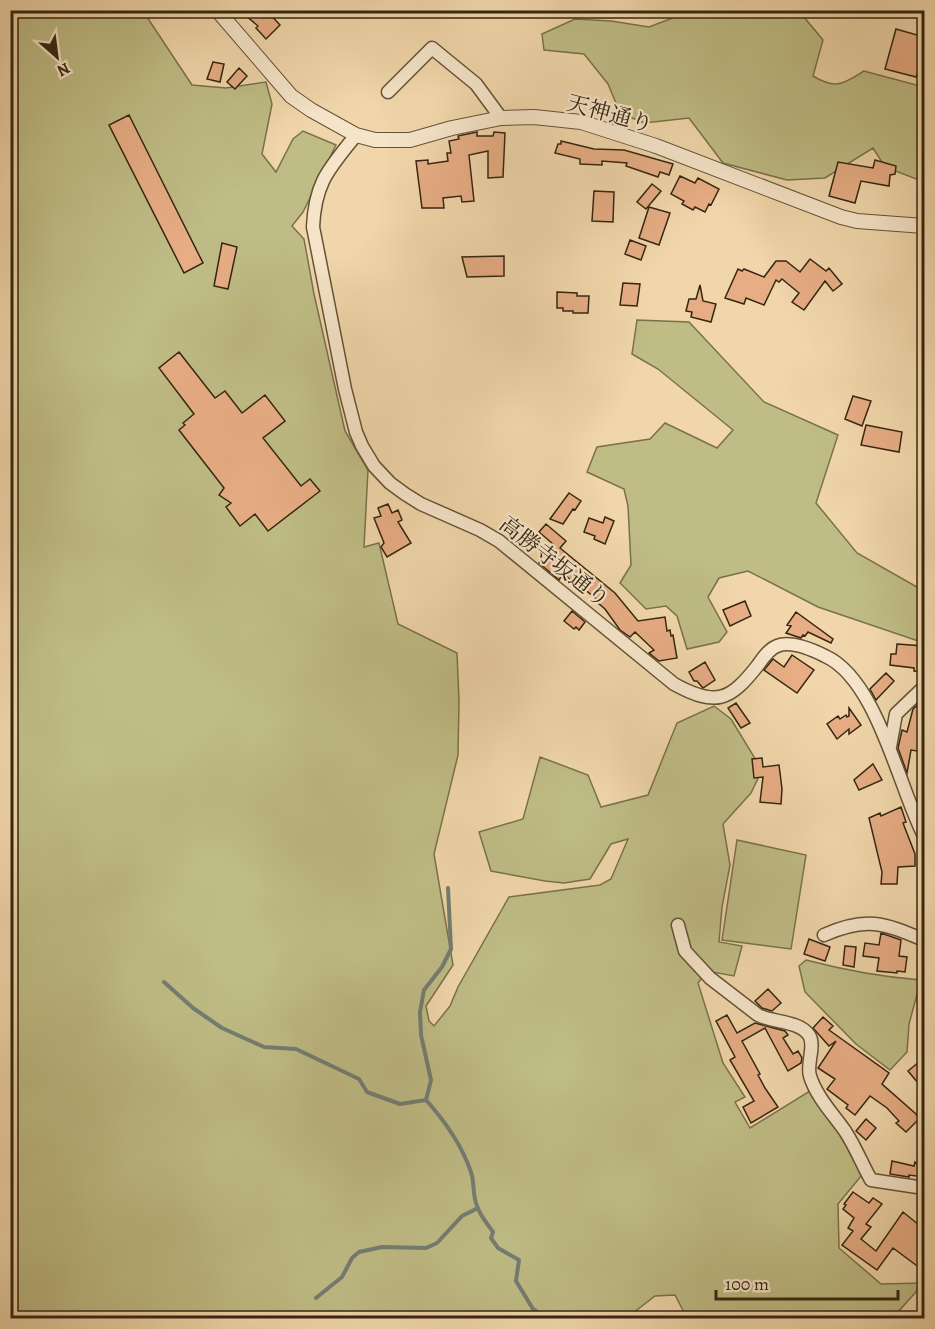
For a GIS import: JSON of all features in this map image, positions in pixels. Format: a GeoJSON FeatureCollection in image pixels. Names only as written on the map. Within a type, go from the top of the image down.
{"type":"FeatureCollection","features":[{"type":"Feature","properties":{"kind":"street","name":"天神通り"},"geometry":{"type":"LineString","coordinates":[[217,10],[291,96],[356,135],[375,140],[410,140],[501,118],[534,117],[581,122],[656,146],[841,217],[857,221],[924,226]]}},
{"type":"Feature","properties":{"kind":"street"},"geometry":{"type":"LineString","coordinates":[[388,92],[432,48],[476,84],[501,118]]}},
{"type":"Feature","properties":{"kind":"street","name":"高勝寺坂通り"},"geometry":{"type":"LineString","coordinates":[[356,135],[325,175],[314,204],[313,227],[356,432],[374,466],[390,483],[421,504],[499,541],[674,684],[688,692],[702,697],[715,698],[727,695],[739,688],[767,653],[776,646],[786,644],[827,656],[850,674],[859,686],[890,748],[924,836]]}},
{"type":"Feature","properties":{"kind":"street"},"geometry":{"type":"LineString","coordinates":[[890,748],[896,714],[924,687]]}},
{"type":"Feature","properties":{"kind":"street"},"geometry":{"type":"LineString","coordinates":[[824,935],[844,926],[862,922],[899,930],[924,940]]}},
{"type":"Feature","properties":{"kind":"street"},"geometry":{"type":"LineString","coordinates":[[678,925],[685,951],[710,978],[758,1015],[791,1023],[808,1034],[811,1041],[808,1072],[812,1084],[847,1134],[871,1180],[924,1188]]}},
{"type":"Feature","properties":{"kind":"shaded area"},"geometry":{"type":"Polygon","coordinates":[[[10,11],[143,11],[192,85],[226,88],[266,82],[272,104],[262,154],[276,172],[293,139],[303,131],[336,145],[303,212],[292,226],[304,239],[345,431],[368,470],[364,547],[379,543],[398,624],[457,653],[458,755],[434,854],[453,965],[426,1006],[429,1021],[434,1026],[450,1006],[458,987],[509,897],[600,885],[611,879],[628,839],[611,844],[590,879],[564,883],[491,871],[479,832],[523,819],[540,757],[588,775],[601,807],[648,795],[677,723],[714,706],[731,719],[762,770],[751,793],[723,824],[730,865],[722,907],[719,942],[742,946],[734,976],[707,971],[698,983],[723,1063],[745,1097],[735,1102],[750,1128],[813,1089],[843,1137],[862,1175],[838,1204],[839,1248],[881,1284],[924,1283],[898,1312],[900,1318],[825,1318],[818,1313],[786,1313],[770,1318],[687,1318],[675,1295],[655,1296],[633,1313],[634,1318],[11,1318],[10,11]]]}},
{"type":"Feature","properties":{"kind":"shaded area"},"geometry":{"type":"Polygon","coordinates":[[[691,11],[799,11],[823,40],[813,76],[828,83],[839,84],[864,71],[924,87],[924,182],[885,167],[873,148],[825,178],[787,180],[723,163],[689,118],[644,123],[620,113],[608,84],[584,54],[544,50],[542,34],[575,19],[611,21],[649,27],[691,11]]]}},
{"type":"Feature","properties":{"kind":"shaded area"},"geometry":{"type":"Polygon","coordinates":[[[637,320],[689,322],[764,402],[838,435],[816,503],[857,553],[924,591],[924,643],[818,607],[748,571],[719,578],[708,597],[727,632],[719,642],[687,649],[677,616],[666,606],[646,609],[620,583],[631,565],[628,506],[624,489],[587,472],[597,447],[650,439],[665,423],[717,448],[733,430],[658,369],[632,354],[637,320]]]}},
{"type":"Feature","properties":{"kind":"shaded area"},"geometry":{"type":"Polygon","coordinates":[[[737,840],[806,855],[791,949],[722,940],[737,840]]]}},
{"type":"Feature","properties":{"kind":"shaded area"},"geometry":{"type":"Polygon","coordinates":[[[806,960],[863,973],[921,980],[909,1024],[907,1052],[890,1070],[856,1044],[805,992],[799,966],[806,960]]]}},
{"type":"Feature","properties":{"kind":"building"},"geometry":{"type":"Polygon","coordinates":[[[239,10],[266,10],[280,25],[266,39],[256,28],[258,26],[239,10]]]}},
{"type":"Feature","properties":{"kind":"building"},"geometry":{"type":"Polygon","coordinates":[[[896,29],[924,37],[924,63],[921,62],[916,77],[885,69],[896,29]]]}},
{"type":"Feature","properties":{"kind":"building"},"geometry":{"type":"Polygon","coordinates":[[[213,62],[224,64],[220,82],[207,79],[213,62]]]}},
{"type":"Feature","properties":{"kind":"building"},"geometry":{"type":"Polygon","coordinates":[[[239,68],[247,76],[235,89],[227,82],[239,68]]]}},
{"type":"Feature","properties":{"kind":"building"},"geometry":{"type":"Polygon","coordinates":[[[129,115],[203,263],[184,273],[109,125],[129,115]]]}},
{"type":"Feature","properties":{"kind":"building"},"geometry":{"type":"Polygon","coordinates":[[[477,132],[477,136],[493,136],[494,132],[505,133],[503,177],[488,178],[488,151],[469,155],[474,201],[462,202],[461,196],[443,198],[444,208],[422,208],[416,161],[428,160],[428,164],[448,161],[447,153],[451,153],[449,141],[459,139],[458,136],[477,132]]]}},
{"type":"Feature","properties":{"kind":"building"},"geometry":{"type":"Polygon","coordinates":[[[561,141],[594,149],[624,150],[673,164],[669,175],[660,172],[658,177],[626,166],[627,163],[602,161],[602,165],[580,164],[580,159],[555,153],[561,141]]]}},
{"type":"Feature","properties":{"kind":"building"},"geometry":{"type":"Polygon","coordinates":[[[875,160],[896,166],[895,174],[890,175],[889,186],[861,181],[855,203],[829,196],[838,162],[873,168],[875,160]]]}},
{"type":"Feature","properties":{"kind":"building"},"geometry":{"type":"Polygon","coordinates":[[[680,176],[695,183],[698,178],[719,189],[705,212],[695,207],[693,210],[682,204],[684,201],[671,194],[680,176]]]}},
{"type":"Feature","properties":{"kind":"building"},"geometry":{"type":"Polygon","coordinates":[[[652,184],[661,191],[646,209],[637,202],[652,184]]]}},
{"type":"Feature","properties":{"kind":"building"},"geometry":{"type":"Polygon","coordinates":[[[594,191],[614,192],[613,222],[592,221],[594,191]]]}},
{"type":"Feature","properties":{"kind":"building"},"geometry":{"type":"Polygon","coordinates":[[[649,207],[670,213],[659,245],[639,238],[649,207]]]}},
{"type":"Feature","properties":{"kind":"building"},"geometry":{"type":"Polygon","coordinates":[[[630,240],[646,246],[641,260],[625,254],[630,240]]]}},
{"type":"Feature","properties":{"kind":"building"},"geometry":{"type":"Polygon","coordinates":[[[222,243],[237,247],[228,289],[214,286],[222,243]]]}},
{"type":"Feature","properties":{"kind":"building"},"geometry":{"type":"Polygon","coordinates":[[[504,256],[504,276],[467,277],[462,257],[504,256]]]}},
{"type":"Feature","properties":{"kind":"building"},"geometry":{"type":"Polygon","coordinates":[[[810,259],[826,271],[829,268],[842,284],[833,291],[825,281],[804,310],[792,302],[799,293],[782,279],[779,282],[776,280],[764,305],[746,298],[744,304],[725,298],[738,269],[764,277],[776,261],[786,261],[800,272],[810,259]]]}},
{"type":"Feature","properties":{"kind":"building"},"geometry":{"type":"Polygon","coordinates":[[[623,283],[640,284],[637,306],[620,305],[623,283]]]}},
{"type":"Feature","properties":{"kind":"building"},"geometry":{"type":"Polygon","coordinates":[[[700,285],[703,301],[716,304],[711,322],[691,317],[692,312],[686,311],[689,299],[696,299],[700,285]]]}},
{"type":"Feature","properties":{"kind":"building"},"geometry":{"type":"Polygon","coordinates":[[[557,292],[589,296],[588,313],[573,313],[573,311],[563,311],[563,308],[557,308],[557,292]]]}},
{"type":"Feature","properties":{"kind":"building"},"geometry":{"type":"Polygon","coordinates":[[[179,352],[215,398],[225,391],[242,413],[265,395],[285,421],[263,438],[301,486],[310,479],[320,491],[268,531],[255,514],[240,526],[226,507],[231,503],[219,495],[224,488],[179,430],[185,425],[183,423],[194,414],[159,368],[179,352]]]}},
{"type":"Feature","properties":{"kind":"building"},"geometry":{"type":"Polygon","coordinates":[[[853,396],[871,401],[862,426],[845,419],[853,396]]]}},
{"type":"Feature","properties":{"kind":"building"},"geometry":{"type":"Polygon","coordinates":[[[866,425],[902,432],[899,452],[861,445],[866,425]]]}},
{"type":"Feature","properties":{"kind":"building"},"geometry":{"type":"Polygon","coordinates":[[[569,493],[581,501],[575,510],[573,509],[563,524],[550,519],[569,493]]]}},
{"type":"Feature","properties":{"kind":"building"},"geometry":{"type":"Polygon","coordinates":[[[388,504],[392,513],[398,510],[402,520],[398,522],[411,543],[387,557],[381,547],[384,543],[374,518],[381,516],[378,508],[388,504]]]}},
{"type":"Feature","properties":{"kind":"building"},"geometry":{"type":"Polygon","coordinates":[[[605,517],[614,521],[605,544],[594,539],[595,536],[584,532],[589,518],[603,523],[605,517]]]}},
{"type":"Feature","properties":{"kind":"building"},"geometry":{"type":"Polygon","coordinates":[[[546,524],[566,541],[560,548],[615,593],[638,621],[665,617],[667,631],[670,630],[671,636],[673,635],[677,658],[659,661],[649,653],[654,650],[635,632],[630,637],[620,630],[598,603],[599,601],[584,589],[582,591],[563,573],[559,580],[539,563],[553,544],[539,532],[546,524]]]}},
{"type":"Feature","properties":{"kind":"building"},"geometry":{"type":"Polygon","coordinates":[[[745,601],[751,616],[730,626],[723,610],[745,601]]]}},
{"type":"Feature","properties":{"kind":"building"},"geometry":{"type":"Polygon","coordinates":[[[572,611],[585,622],[579,630],[564,621],[572,611]]]}},
{"type":"Feature","properties":{"kind":"building"},"geometry":{"type":"Polygon","coordinates":[[[796,612],[833,639],[831,643],[808,632],[801,638],[786,633],[791,626],[787,625],[796,612]]]}},
{"type":"Feature","properties":{"kind":"building"},"geometry":{"type":"Polygon","coordinates":[[[897,644],[924,646],[924,672],[914,671],[914,668],[890,665],[891,654],[896,654],[897,644]]]}},
{"type":"Feature","properties":{"kind":"building"},"geometry":{"type":"Polygon","coordinates":[[[792,655],[814,670],[797,693],[764,670],[773,659],[784,667],[792,655]]]}},
{"type":"Feature","properties":{"kind":"building"},"geometry":{"type":"Polygon","coordinates":[[[705,662],[715,680],[703,688],[697,681],[694,681],[689,672],[705,662]]]}},
{"type":"Feature","properties":{"kind":"building"},"geometry":{"type":"Polygon","coordinates":[[[886,673],[894,681],[876,700],[870,689],[886,673]]]}},
{"type":"Feature","properties":{"kind":"building"},"geometry":{"type":"Polygon","coordinates":[[[924,701],[924,752],[911,750],[907,773],[898,748],[902,730],[907,732],[913,709],[924,701]]]}},
{"type":"Feature","properties":{"kind":"building"},"geometry":{"type":"Polygon","coordinates":[[[736,703],[750,723],[741,728],[728,708],[736,703]]]}},
{"type":"Feature","properties":{"kind":"building"},"geometry":{"type":"Polygon","coordinates":[[[849,708],[861,725],[849,734],[849,729],[837,739],[827,724],[838,716],[840,719],[846,715],[849,716],[849,708]]]}},
{"type":"Feature","properties":{"kind":"building"},"geometry":{"type":"Polygon","coordinates":[[[762,758],[763,767],[779,765],[781,804],[760,802],[763,777],[754,778],[752,759],[762,758]]]}},
{"type":"Feature","properties":{"kind":"building"},"geometry":{"type":"Polygon","coordinates":[[[873,764],[882,780],[859,790],[854,780],[873,764]]]}},
{"type":"Feature","properties":{"kind":"building"},"geometry":{"type":"Polygon","coordinates":[[[901,807],[906,822],[903,823],[915,854],[915,866],[898,867],[897,884],[881,884],[882,872],[869,818],[880,813],[881,816],[901,807]]]}},
{"type":"Feature","properties":{"kind":"building"},"geometry":{"type":"Polygon","coordinates":[[[881,933],[901,940],[899,956],[907,957],[905,972],[877,971],[879,958],[863,956],[865,943],[879,945],[881,933]]]}},
{"type":"Feature","properties":{"kind":"building"},"geometry":{"type":"Polygon","coordinates":[[[809,939],[830,947],[825,961],[804,954],[809,939]]]}},
{"type":"Feature","properties":{"kind":"building"},"geometry":{"type":"Polygon","coordinates":[[[845,946],[856,947],[854,967],[843,965],[845,946]]]}},
{"type":"Feature","properties":{"kind":"building"},"geometry":{"type":"Polygon","coordinates":[[[768,989],[781,1003],[772,1011],[762,1008],[755,1001],[768,989]]]}},
{"type":"Feature","properties":{"kind":"building"},"geometry":{"type":"Polygon","coordinates":[[[727,1015],[737,1033],[755,1023],[785,1031],[788,1035],[783,1038],[793,1054],[798,1051],[802,1058],[801,1063],[788,1071],[765,1028],[742,1041],[765,1088],[778,1107],[751,1123],[743,1107],[754,1101],[730,1060],[735,1057],[716,1021],[727,1015]]]}},
{"type":"Feature","properties":{"kind":"building"},"geometry":{"type":"Polygon","coordinates":[[[823,1017],[833,1026],[829,1030],[889,1073],[882,1084],[919,1119],[906,1132],[896,1123],[899,1121],[887,1108],[870,1096],[855,1115],[846,1108],[848,1105],[827,1089],[835,1079],[818,1068],[836,1041],[829,1046],[813,1028],[823,1017]]]}},
{"type":"Feature","properties":{"kind":"building"},"geometry":{"type":"Polygon","coordinates":[[[919,1062],[924,1068],[924,1090],[908,1071],[919,1062]]]}},
{"type":"Feature","properties":{"kind":"building"},"geometry":{"type":"Polygon","coordinates":[[[866,1119],[876,1128],[866,1140],[856,1131],[866,1119]]]}},
{"type":"Feature","properties":{"kind":"building"},"geometry":{"type":"Polygon","coordinates":[[[892,1161],[914,1166],[915,1162],[924,1171],[924,1177],[890,1174],[892,1161]]]}},
{"type":"Feature","properties":{"kind":"building"},"geometry":{"type":"Polygon","coordinates":[[[853,1192],[869,1203],[873,1198],[882,1204],[866,1224],[871,1227],[861,1239],[876,1251],[903,1212],[924,1229],[924,1271],[893,1248],[877,1270],[842,1245],[853,1231],[848,1228],[854,1218],[843,1209],[853,1192]]]}},
{"type":"Feature","properties":{"kind":"waterway"},"geometry":{"type":"LineString","coordinates":[[426,1100],[431,1080],[421,1035],[420,1012],[424,990],[442,967],[451,949],[448,888]]}},
{"type":"Feature","properties":{"kind":"waterway"},"geometry":{"type":"LineString","coordinates":[[164,982],[193,1008],[222,1028],[264,1047],[296,1049],[359,1079],[367,1092],[400,1104],[426,1100],[446,1125],[463,1153],[472,1175],[478,1208],[493,1232],[491,1238],[498,1248],[519,1260],[516,1281],[533,1309],[546,1318]]}},
{"type":"Feature","properties":{"kind":"waterway"},"geometry":{"type":"LineString","coordinates":[[316,1298],[342,1277],[352,1258],[359,1252],[382,1247],[426,1248],[437,1243],[462,1216],[478,1208]]}}]}
